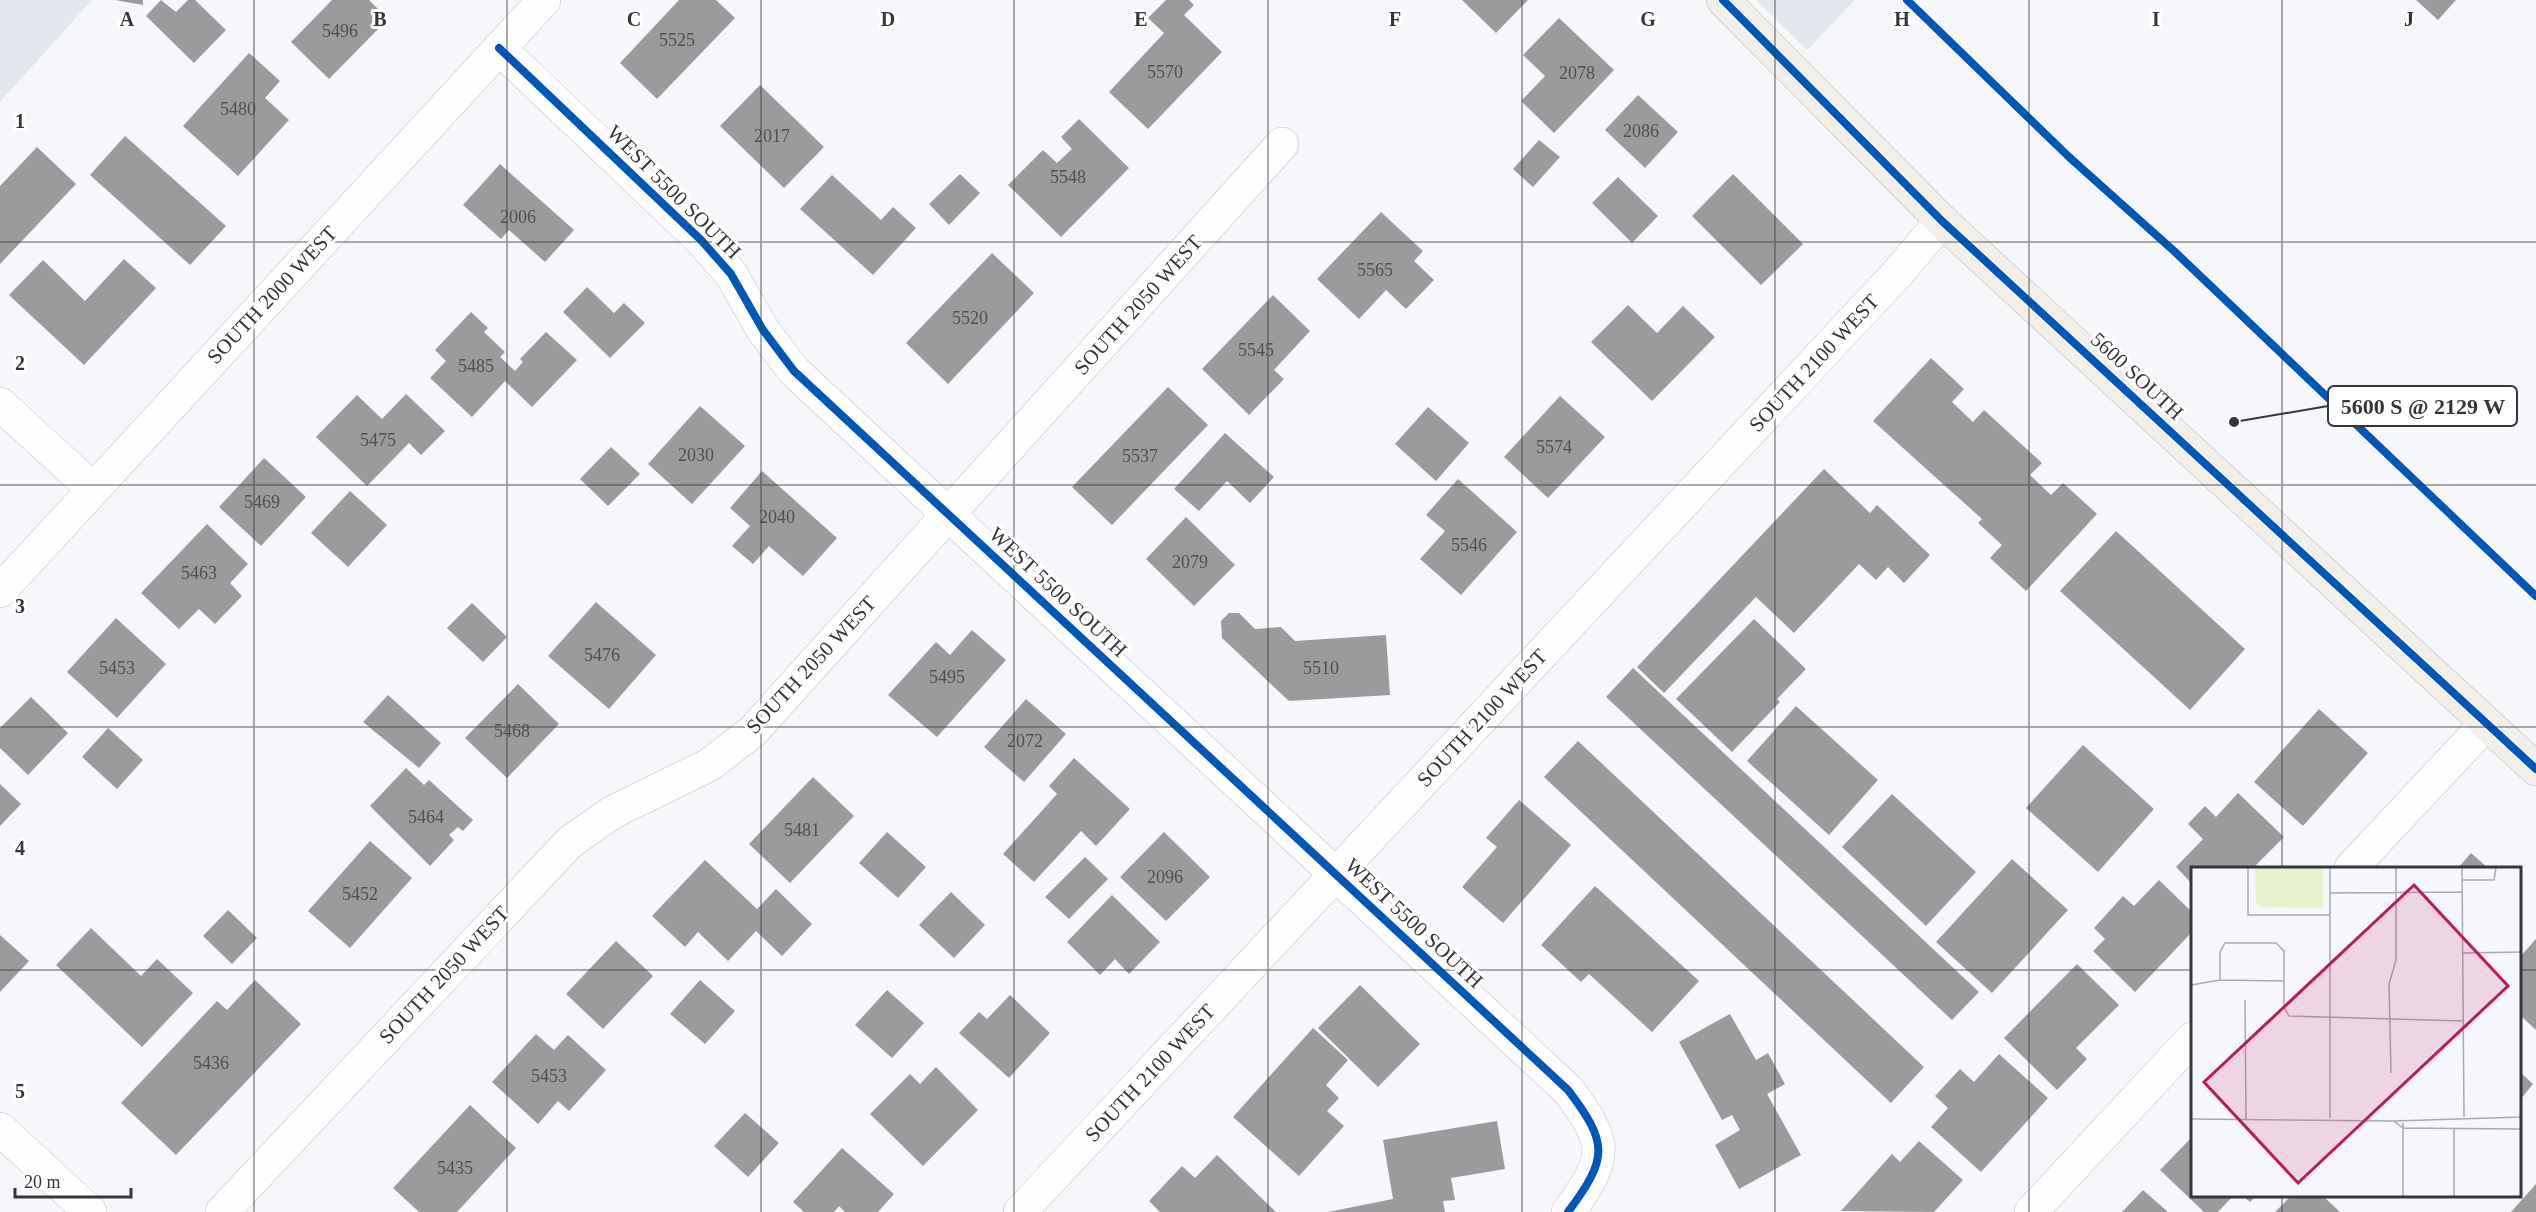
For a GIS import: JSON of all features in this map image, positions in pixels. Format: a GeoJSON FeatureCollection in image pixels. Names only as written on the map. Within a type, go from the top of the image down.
{"type":"FeatureCollection","features":[{"type":"Feature","properties":{"kind":"main road","name":"5600 SOUTH"},"geometry":{"type":"LineString","coordinates":[[1722,0],[1942,221],[2536,769]]}},
{"type":"Feature","properties":{"kind":"street","name":"SOUTH 2000 WEST"},"geometry":{"type":"LineString","coordinates":[[0,591],[544,0]]}},
{"type":"Feature","properties":{"kind":"street","name":"WEST 5500 SOUTH"},"geometry":{"type":"LineString","coordinates":[[499,48],[701,240],[731,274],[763,330],[794,371],[1568,1090],[1591,1120],[1600,1152],[1588,1183],[1568,1212]]}},
{"type":"Feature","properties":{"kind":"street","name":"SOUTH 2050 WEST"},"geometry":{"type":"LineString","coordinates":[[222,1212],[570,842],[613,812],[709,765],[753,731],[1282,144]]}},
{"type":"Feature","properties":{"kind":"street","name":"SOUTH 2100 WEST"},"geometry":{"type":"LineString","coordinates":[[1020,1212],[1896,275],[1942,221]]}},
{"type":"Feature","properties":{"kind":"street"},"geometry":{"type":"LineString","coordinates":[[0,404],[93,489]]}},
{"type":"Feature","properties":{"kind":"street"},"geometry":{"type":"LineString","coordinates":[[2352,867],[2486,724]]}},
{"type":"Feature","properties":{"kind":"street"},"geometry":{"type":"LineString","coordinates":[[2031,1212],[2191,1041]]}},
{"type":"Feature","properties":{"kind":"street"},"geometry":{"type":"LineString","coordinates":[[0,1129],[90,1212]]}},
{"type":"Feature","properties":{"kind":"shaded area"},"geometry":{"type":"Polygon","coordinates":[[[0,0],[92,0],[0,102],[0,0]]]}},
{"type":"Feature","properties":{"kind":"shaded area"},"geometry":{"type":"Polygon","coordinates":[[[1756,0],[1855,0],[1807,50],[1756,0]]]}},
{"type":"Feature","properties":{"kind":"building"},"geometry":{"type":"Polygon","coordinates":[[[115,0],[143,0],[143,5],[115,0]]]}},
{"type":"Feature","properties":{"kind":"building"},"geometry":{"type":"Polygon","coordinates":[[[161,0],[176,12],[188,0],[195,0],[226,30],[194,63],[146,16],[161,0]]]}},
{"type":"Feature","properties":{"kind":"building"},"geometry":{"type":"Polygon","coordinates":[[[332,0],[369,0],[388,19],[329,79],[291,42],[332,0]]]}},
{"type":"Feature","properties":{"kind":"building"},"geometry":{"type":"Polygon","coordinates":[[[679,0],[716,0],[735,18],[657,99],[620,63],[679,0]]]}},
{"type":"Feature","properties":{"kind":"building"},"geometry":{"type":"Polygon","coordinates":[[[1166,0],[1189,0],[1194,5],[1184,15],[1222,52],[1148,129],[1109,92],[1164,33],[1148,18],[1166,0]]]}},
{"type":"Feature","properties":{"kind":"building"},"geometry":{"type":"Polygon","coordinates":[[[1462,0],[1528,0],[1496,33],[1462,0]]]}},
{"type":"Feature","properties":{"kind":"building"},"geometry":{"type":"Polygon","coordinates":[[[2416,0],[2456,0],[2438,20],[2416,0]]]}},
{"type":"Feature","properties":{"kind":"building"},"geometry":{"type":"Polygon","coordinates":[[[1559,18],[1614,70],[1554,133],[1521,101],[1545,76],[1523,55],[1559,18]]]}},
{"type":"Feature","properties":{"kind":"building"},"geometry":{"type":"Polygon","coordinates":[[[249,53],[280,81],[265,98],[289,120],[238,176],[183,126],[249,53]]]}},
{"type":"Feature","properties":{"kind":"building"},"geometry":{"type":"Polygon","coordinates":[[[760,85],[824,147],[784,188],[720,126],[760,85]]]}},
{"type":"Feature","properties":{"kind":"building"},"geometry":{"type":"Polygon","coordinates":[[[1638,95],[1678,132],[1645,168],[1605,130],[1638,95]]]}},
{"type":"Feature","properties":{"kind":"building"},"geometry":{"type":"Polygon","coordinates":[[[1079,119],[1129,168],[1061,237],[1008,185],[1043,150],[1057,163],[1072,149],[1061,137],[1079,119]]]}},
{"type":"Feature","properties":{"kind":"building"},"geometry":{"type":"Polygon","coordinates":[[[125,136],[226,226],[190,265],[90,175],[125,136]]]}},
{"type":"Feature","properties":{"kind":"building"},"geometry":{"type":"Polygon","coordinates":[[[1539,140],[1560,157],[1533,187],[1513,169],[1539,140]]]}},
{"type":"Feature","properties":{"kind":"building"},"geometry":{"type":"Polygon","coordinates":[[[37,147],[76,184],[0,264],[0,186],[37,147]]]}},
{"type":"Feature","properties":{"kind":"building"},"geometry":{"type":"Polygon","coordinates":[[[500,164],[574,230],[545,262],[509,230],[501,239],[463,205],[500,164]]]}},
{"type":"Feature","properties":{"kind":"building"},"geometry":{"type":"Polygon","coordinates":[[[960,174],[980,193],[949,225],[929,204],[960,174]]]}},
{"type":"Feature","properties":{"kind":"building"},"geometry":{"type":"Polygon","coordinates":[[[1733,174],[1803,244],[1761,285],[1692,216],[1733,174]]]}},
{"type":"Feature","properties":{"kind":"building"},"geometry":{"type":"Polygon","coordinates":[[[832,175],[881,220],[893,207],[916,228],[873,275],[800,209],[832,175]]]}},
{"type":"Feature","properties":{"kind":"building"},"geometry":{"type":"Polygon","coordinates":[[[1618,177],[1658,216],[1632,243],[1592,203],[1618,177]]]}},
{"type":"Feature","properties":{"kind":"building"},"geometry":{"type":"Polygon","coordinates":[[[1381,212],[1423,251],[1414,261],[1434,280],[1406,309],[1386,290],[1359,319],[1317,279],[1381,212]]]}},
{"type":"Feature","properties":{"kind":"building"},"geometry":{"type":"Polygon","coordinates":[[[992,253],[1034,293],[948,384],[906,343],[992,253]]]}},
{"type":"Feature","properties":{"kind":"building"},"geometry":{"type":"Polygon","coordinates":[[[124,259],[156,288],[84,365],[9,295],[43,260],[85,301],[124,259]]]}},
{"type":"Feature","properties":{"kind":"building"},"geometry":{"type":"Polygon","coordinates":[[[587,287],[614,313],[624,303],[645,323],[610,358],[563,312],[587,287]]]}},
{"type":"Feature","properties":{"kind":"building"},"geometry":{"type":"Polygon","coordinates":[[[1273,295],[1310,331],[1274,370],[1284,379],[1249,415],[1202,369],[1273,295]]]}},
{"type":"Feature","properties":{"kind":"building"},"geometry":{"type":"Polygon","coordinates":[[[1628,305],[1657,333],[1683,306],[1715,337],[1652,401],[1591,342],[1628,305]]]}},
{"type":"Feature","properties":{"kind":"building"},"geometry":{"type":"Polygon","coordinates":[[[471,312],[488,328],[484,332],[505,352],[500,357],[515,371],[523,362],[520,359],[546,332],[577,360],[532,407],[505,381],[472,417],[430,378],[446,361],[435,350],[471,312]]]}},
{"type":"Feature","properties":{"kind":"building"},"geometry":{"type":"Polygon","coordinates":[[[1931,358],[1964,389],[1952,402],[1973,422],[1984,410],[2042,463],[2030,475],[2051,495],[2063,483],[2097,514],[2026,591],[1990,558],[2002,545],[1978,523],[1982,519],[1873,421],[1931,358]]]}},
{"type":"Feature","properties":{"kind":"building"},"geometry":{"type":"Polygon","coordinates":[[[1168,387],[1208,425],[1112,525],[1072,487],[1168,387]]]}},
{"type":"Feature","properties":{"kind":"building"},"geometry":{"type":"Polygon","coordinates":[[[406,394],[445,431],[421,455],[409,443],[367,486],[316,437],[357,395],[382,419],[406,394]]]}},
{"type":"Feature","properties":{"kind":"building"},"geometry":{"type":"Polygon","coordinates":[[[1560,396],[1605,437],[1548,498],[1504,457],[1560,396]]]}},
{"type":"Feature","properties":{"kind":"building"},"geometry":{"type":"Polygon","coordinates":[[[700,406],[745,446],[692,504],[648,464],[700,406]]]}},
{"type":"Feature","properties":{"kind":"building"},"geometry":{"type":"Polygon","coordinates":[[[1428,407],[1469,443],[1436,481],[1395,444],[1428,407]]]}},
{"type":"Feature","properties":{"kind":"building"},"geometry":{"type":"Polygon","coordinates":[[[1225,433],[1274,477],[1250,503],[1227,481],[1199,511],[1174,489],[1225,433]]]}},
{"type":"Feature","properties":{"kind":"building"},"geometry":{"type":"Polygon","coordinates":[[[611,447],[640,474],[608,506],[580,479],[611,447]]]}},
{"type":"Feature","properties":{"kind":"building"},"geometry":{"type":"Polygon","coordinates":[[[264,458],[306,497],[261,546],[219,507],[264,458]]]}},
{"type":"Feature","properties":{"kind":"building"},"geometry":{"type":"Polygon","coordinates":[[[1824,469],[1870,513],[1877,505],[1930,555],[1904,583],[1888,567],[1876,580],[1859,564],[1794,633],[1756,597],[1664,693],[1637,667],[1824,469]]]}},
{"type":"Feature","properties":{"kind":"building"},"geometry":{"type":"Polygon","coordinates":[[[762,471],[837,538],[803,576],[769,546],[753,564],[732,546],[750,526],[730,508],[762,471]]]}},
{"type":"Feature","properties":{"kind":"building"},"geometry":{"type":"Polygon","coordinates":[[[1458,479],[1517,532],[1461,595],[1420,559],[1445,531],[1426,515],[1458,479]]]}},
{"type":"Feature","properties":{"kind":"building"},"geometry":{"type":"Polygon","coordinates":[[[350,491],[387,525],[348,567],[311,533],[350,491]]]}},
{"type":"Feature","properties":{"kind":"building"},"geometry":{"type":"Polygon","coordinates":[[[1186,517],[1235,565],[1194,606],[1146,559],[1186,517]]]}},
{"type":"Feature","properties":{"kind":"building"},"geometry":{"type":"Polygon","coordinates":[[[207,524],[248,564],[230,583],[242,596],[215,624],[199,609],[179,629],[141,593],[207,524]]]}},
{"type":"Feature","properties":{"kind":"building"},"geometry":{"type":"Polygon","coordinates":[[[2116,531],[2245,649],[2190,710],[2060,591],[2116,531]]]}},
{"type":"Feature","properties":{"kind":"building"},"geometry":{"type":"Polygon","coordinates":[[[596,602],[656,655],[609,709],[548,656],[596,602]]]}},
{"type":"Feature","properties":{"kind":"building"},"geometry":{"type":"Polygon","coordinates":[[[472,603],[507,637],[483,662],[447,628],[472,603]]]}},
{"type":"Feature","properties":{"kind":"building"},"geometry":{"type":"Polygon","coordinates":[[[1229,613],[1239,613],[1255,629],[1281,627],[1295,641],[1386,635],[1390,695],[1289,701],[1222,638],[1221,621],[1229,613]]]}},
{"type":"Feature","properties":{"kind":"building"},"geometry":{"type":"Polygon","coordinates":[[[116,618],[166,664],[117,718],[67,672],[116,618]]]}},
{"type":"Feature","properties":{"kind":"building"},"geometry":{"type":"Polygon","coordinates":[[[1754,619],[1806,669],[1777,699],[1780,702],[1732,752],[1676,699],[1754,619]]]}},
{"type":"Feature","properties":{"kind":"building"},"geometry":{"type":"Polygon","coordinates":[[[972,630],[1006,660],[937,737],[888,695],[936,642],[950,655],[972,630]]]}},
{"type":"Feature","properties":{"kind":"building"},"geometry":{"type":"Polygon","coordinates":[[[1633,668],[1979,992],[1952,1020],[1606,697],[1633,668]]]}},
{"type":"Feature","properties":{"kind":"building"},"geometry":{"type":"Polygon","coordinates":[[[518,684],[559,724],[507,778],[465,738],[518,684]]]}},
{"type":"Feature","properties":{"kind":"building"},"geometry":{"type":"Polygon","coordinates":[[[388,695],[441,743],[419,768],[363,722],[388,695]]]}},
{"type":"Feature","properties":{"kind":"building"},"geometry":{"type":"Polygon","coordinates":[[[31,697],[68,733],[28,775],[0,748],[0,728],[31,697]]]}},
{"type":"Feature","properties":{"kind":"building"},"geometry":{"type":"Polygon","coordinates":[[[1026,699],[1066,734],[1024,782],[984,747],[1026,699]]]}},
{"type":"Feature","properties":{"kind":"building"},"geometry":{"type":"Polygon","coordinates":[[[1796,706],[1878,780],[1829,835],[1747,761],[1796,706]]]}},
{"type":"Feature","properties":{"kind":"building"},"geometry":{"type":"Polygon","coordinates":[[[2319,709],[2368,753],[2303,826],[2254,782],[2319,709]]]}},
{"type":"Feature","properties":{"kind":"building"},"geometry":{"type":"Polygon","coordinates":[[[108,728],[143,760],[117,789],[82,757],[108,728]]]}},
{"type":"Feature","properties":{"kind":"building"},"geometry":{"type":"Polygon","coordinates":[[[1578,741],[1924,1067],[1891,1103],[1544,777],[1578,741]]]}},
{"type":"Feature","properties":{"kind":"building"},"geometry":{"type":"Polygon","coordinates":[[[2083,745],[2154,809],[2098,872],[2026,808],[2083,745]]]}},
{"type":"Feature","properties":{"kind":"building"},"geometry":{"type":"Polygon","coordinates":[[[1074,758],[1130,809],[1096,846],[1081,831],[1034,882],[1003,854],[1057,794],[1049,786],[1074,758]]]}},
{"type":"Feature","properties":{"kind":"building"},"geometry":{"type":"Polygon","coordinates":[[[406,768],[424,785],[429,780],[473,820],[463,831],[458,827],[449,835],[454,840],[430,866],[370,806],[406,768]]]}},
{"type":"Feature","properties":{"kind":"building"},"geometry":{"type":"Polygon","coordinates":[[[813,777],[854,816],[790,883],[749,844],[813,777]]]}},
{"type":"Feature","properties":{"kind":"building"},"geometry":{"type":"Polygon","coordinates":[[[0,784],[21,804],[0,826],[0,784]]]}},
{"type":"Feature","properties":{"kind":"building"},"geometry":{"type":"Polygon","coordinates":[[[2238,793],[2284,837],[2254,867],[2191,867],[2191,883],[2176,867],[2203,839],[2188,824],[2205,806],[2216,817],[2238,793]]]}},
{"type":"Feature","properties":{"kind":"building"},"geometry":{"type":"Polygon","coordinates":[[[1892,794],[1976,872],[1926,926],[1842,847],[1892,794]]]}},
{"type":"Feature","properties":{"kind":"building"},"geometry":{"type":"Polygon","coordinates":[[[1519,800],[1571,845],[1503,923],[1462,887],[1497,847],[1486,838],[1519,800]]]}},
{"type":"Feature","properties":{"kind":"building"},"geometry":{"type":"Polygon","coordinates":[[[887,832],[926,867],[898,898],[859,863],[887,832]]]}},
{"type":"Feature","properties":{"kind":"building"},"geometry":{"type":"Polygon","coordinates":[[[1164,832],[1210,877],[1166,921],[1120,877],[1164,832]]]}},
{"type":"Feature","properties":{"kind":"building"},"geometry":{"type":"Polygon","coordinates":[[[370,841],[412,878],[350,948],[308,911],[370,841]]]}},
{"type":"Feature","properties":{"kind":"building"},"geometry":{"type":"Polygon","coordinates":[[[2471,853],[2487,867],[2459,867],[2471,853]]]}},
{"type":"Feature","properties":{"kind":"building"},"geometry":{"type":"Polygon","coordinates":[[[1085,857],[1108,879],[1069,919],[1045,897],[1085,857]]]}},
{"type":"Feature","properties":{"kind":"building"},"geometry":{"type":"Polygon","coordinates":[[[2012,859],[2068,910],[1992,993],[1936,942],[2012,859]]]}},
{"type":"Feature","properties":{"kind":"building"},"geometry":{"type":"Polygon","coordinates":[[[705,860],[757,909],[776,889],[812,924],[782,956],[756,931],[728,961],[698,932],[685,947],[652,916],[705,860]]]}},
{"type":"Feature","properties":{"kind":"building"},"geometry":{"type":"Polygon","coordinates":[[[2159,880],[2191,911],[2191,933],[2135,992],[2093,951],[2105,939],[2094,928],[2123,896],[2134,906],[2159,880]]]}},
{"type":"Feature","properties":{"kind":"building"},"geometry":{"type":"Polygon","coordinates":[[[1595,886],[1699,981],[1652,1032],[1589,974],[1581,982],[1541,945],[1595,886]]]}},
{"type":"Feature","properties":{"kind":"building"},"geometry":{"type":"Polygon","coordinates":[[[951,892],[985,925],[954,958],[919,925],[951,892]]]}},
{"type":"Feature","properties":{"kind":"building"},"geometry":{"type":"Polygon","coordinates":[[[1112,895],[1160,942],[1129,974],[1115,959],[1100,975],[1067,942],[1112,895]]]}},
{"type":"Feature","properties":{"kind":"building"},"geometry":{"type":"Polygon","coordinates":[[[228,910],[257,938],[232,964],[203,936],[228,910]]]}},
{"type":"Feature","properties":{"kind":"building"},"geometry":{"type":"Polygon","coordinates":[[[91,928],[141,976],[157,959],[193,993],[142,1047],[56,965],[91,928]]]}},
{"type":"Feature","properties":{"kind":"building"},"geometry":{"type":"Polygon","coordinates":[[[0,935],[29,961],[0,992],[0,935]]]}},
{"type":"Feature","properties":{"kind":"building"},"geometry":{"type":"Polygon","coordinates":[[[2536,939],[2536,1030],[2521,1016],[2521,956],[2536,939]]]}},
{"type":"Feature","properties":{"kind":"building"},"geometry":{"type":"Polygon","coordinates":[[[616,941],[653,976],[603,1029],[566,994],[616,941]]]}},
{"type":"Feature","properties":{"kind":"building"},"geometry":{"type":"Polygon","coordinates":[[[2077,964],[2119,1005],[2076,1048],[2087,1059],[2057,1090],[2004,1038],[2077,964]]]}},
{"type":"Feature","properties":{"kind":"building"},"geometry":{"type":"Polygon","coordinates":[[[255,980],[301,1024],[176,1155],[121,1103],[217,1001],[227,1010],[255,980]]]}},
{"type":"Feature","properties":{"kind":"building"},"geometry":{"type":"Polygon","coordinates":[[[700,980],[735,1011],[705,1044],[670,1014],[700,980]]]}},
{"type":"Feature","properties":{"kind":"building"},"geometry":{"type":"Polygon","coordinates":[[[1360,985],[1420,1044],[1378,1087],[1318,1028],[1360,985]]]}},
{"type":"Feature","properties":{"kind":"building"},"geometry":{"type":"Polygon","coordinates":[[[887,990],[924,1023],[892,1058],[855,1025],[887,990]]]}},
{"type":"Feature","properties":{"kind":"building"},"geometry":{"type":"Polygon","coordinates":[[[1010,995],[1050,1033],[1009,1078],[959,1033],[979,1012],[987,1019],[1010,995]]]}},
{"type":"Feature","properties":{"kind":"building"},"geometry":{"type":"Polygon","coordinates":[[[1730,1014],[1756,1060],[1768,1053],[1785,1084],[1767,1094],[1801,1155],[1739,1189],[1715,1145],[1740,1130],[1732,1115],[1722,1120],[1679,1042],[1730,1014]]]}},
{"type":"Feature","properties":{"kind":"building"},"geometry":{"type":"Polygon","coordinates":[[[1313,1028],[1348,1060],[1326,1085],[1339,1098],[1327,1111],[1344,1126],[1299,1176],[1233,1117],[1313,1028]]]}},
{"type":"Feature","properties":{"kind":"building"},"geometry":{"type":"Polygon","coordinates":[[[536,1034],[554,1050],[568,1035],[606,1070],[569,1111],[558,1101],[538,1124],[492,1082],[536,1034]]]}},
{"type":"Feature","properties":{"kind":"building"},"geometry":{"type":"Polygon","coordinates":[[[1999,1054],[2048,1098],[1981,1172],[1931,1127],[1948,1108],[1935,1096],[1960,1069],[1974,1082],[1999,1054]]]}},
{"type":"Feature","properties":{"kind":"building"},"geometry":{"type":"Polygon","coordinates":[[[936,1067],[978,1110],[923,1166],[870,1114],[910,1074],[920,1084],[936,1067]]]}},
{"type":"Feature","properties":{"kind":"building"},"geometry":{"type":"Polygon","coordinates":[[[2521,1073],[2533,1084],[2521,1099],[2521,1073]]]}},
{"type":"Feature","properties":{"kind":"building"},"geometry":{"type":"Polygon","coordinates":[[[470,1105],[516,1148],[457,1212],[419,1212],[393,1188],[470,1105]]]}},
{"type":"Feature","properties":{"kind":"building"},"geometry":{"type":"Polygon","coordinates":[[[745,1113],[779,1143],[748,1177],[714,1146],[745,1113]]]}},
{"type":"Feature","properties":{"kind":"building"},"geometry":{"type":"Polygon","coordinates":[[[1497,1121],[1505,1169],[1451,1178],[1455,1200],[1443,1201],[1445,1212],[1328,1212],[1393,1199],[1383,1140],[1497,1121]]]}},
{"type":"Feature","properties":{"kind":"building"},"geometry":{"type":"Polygon","coordinates":[[[2191,1138],[2191,1197],[2232,1197],[2218,1212],[2204,1212],[2160,1170],[2191,1138]]]}},
{"type":"Feature","properties":{"kind":"building"},"geometry":{"type":"Polygon","coordinates":[[[1919,1141],[1963,1180],[1934,1212],[1841,1211],[1892,1154],[1900,1162],[1919,1141]]]}},
{"type":"Feature","properties":{"kind":"building"},"geometry":{"type":"Polygon","coordinates":[[[842,1148],[894,1194],[878,1212],[845,1212],[839,1206],[834,1212],[804,1212],[793,1202],[842,1148]]]}},
{"type":"Feature","properties":{"kind":"building"},"geometry":{"type":"Polygon","coordinates":[[[1217,1155],[1276,1212],[1160,1212],[1149,1201],[1182,1166],[1195,1178],[1217,1155]]]}},
{"type":"Feature","properties":{"kind":"building"},"geometry":{"type":"Polygon","coordinates":[[[2536,1184],[2536,1212],[2511,1212],[2536,1184]]]}},
{"type":"Feature","properties":{"kind":"building"},"geometry":{"type":"Polygon","coordinates":[[[2143,1190],[2168,1212],[2122,1212],[2143,1190]]]}},
{"type":"Feature","properties":{"kind":"building"},"geometry":{"type":"Polygon","coordinates":[[[2244,1197],[2255,1197],[2250,1202],[2244,1197]]]}},
{"type":"Feature","properties":{"kind":"building"},"geometry":{"type":"Polygon","coordinates":[[[2290,1197],[2324,1197],[2340,1212],[2275,1212],[2290,1197]]]}},
{"type":"Feature","properties":{"kind":"cycle path"},"geometry":{"type":"LineString","coordinates":[[1723,0],[1942,221],[2536,769]]}},
{"type":"Feature","properties":{"kind":"cycle path"},"geometry":{"type":"LineString","coordinates":[[1907,0],[2069,157],[2174,251],[2536,596]]}},
{"type":"Feature","properties":{"kind":"cycle path"},"geometry":{"type":"LineString","coordinates":[[499,48],[701,240],[731,274],[763,330],[794,371],[1568,1090],[1591,1124],[1597,1138],[1598,1151],[1591,1178],[1568,1212]]}},
{"type":"Feature","properties":{"kind":"place","name":"5600 S @ 2129 W"},"geometry":{"type":"Point","coordinates":[2234,422]}}]}
